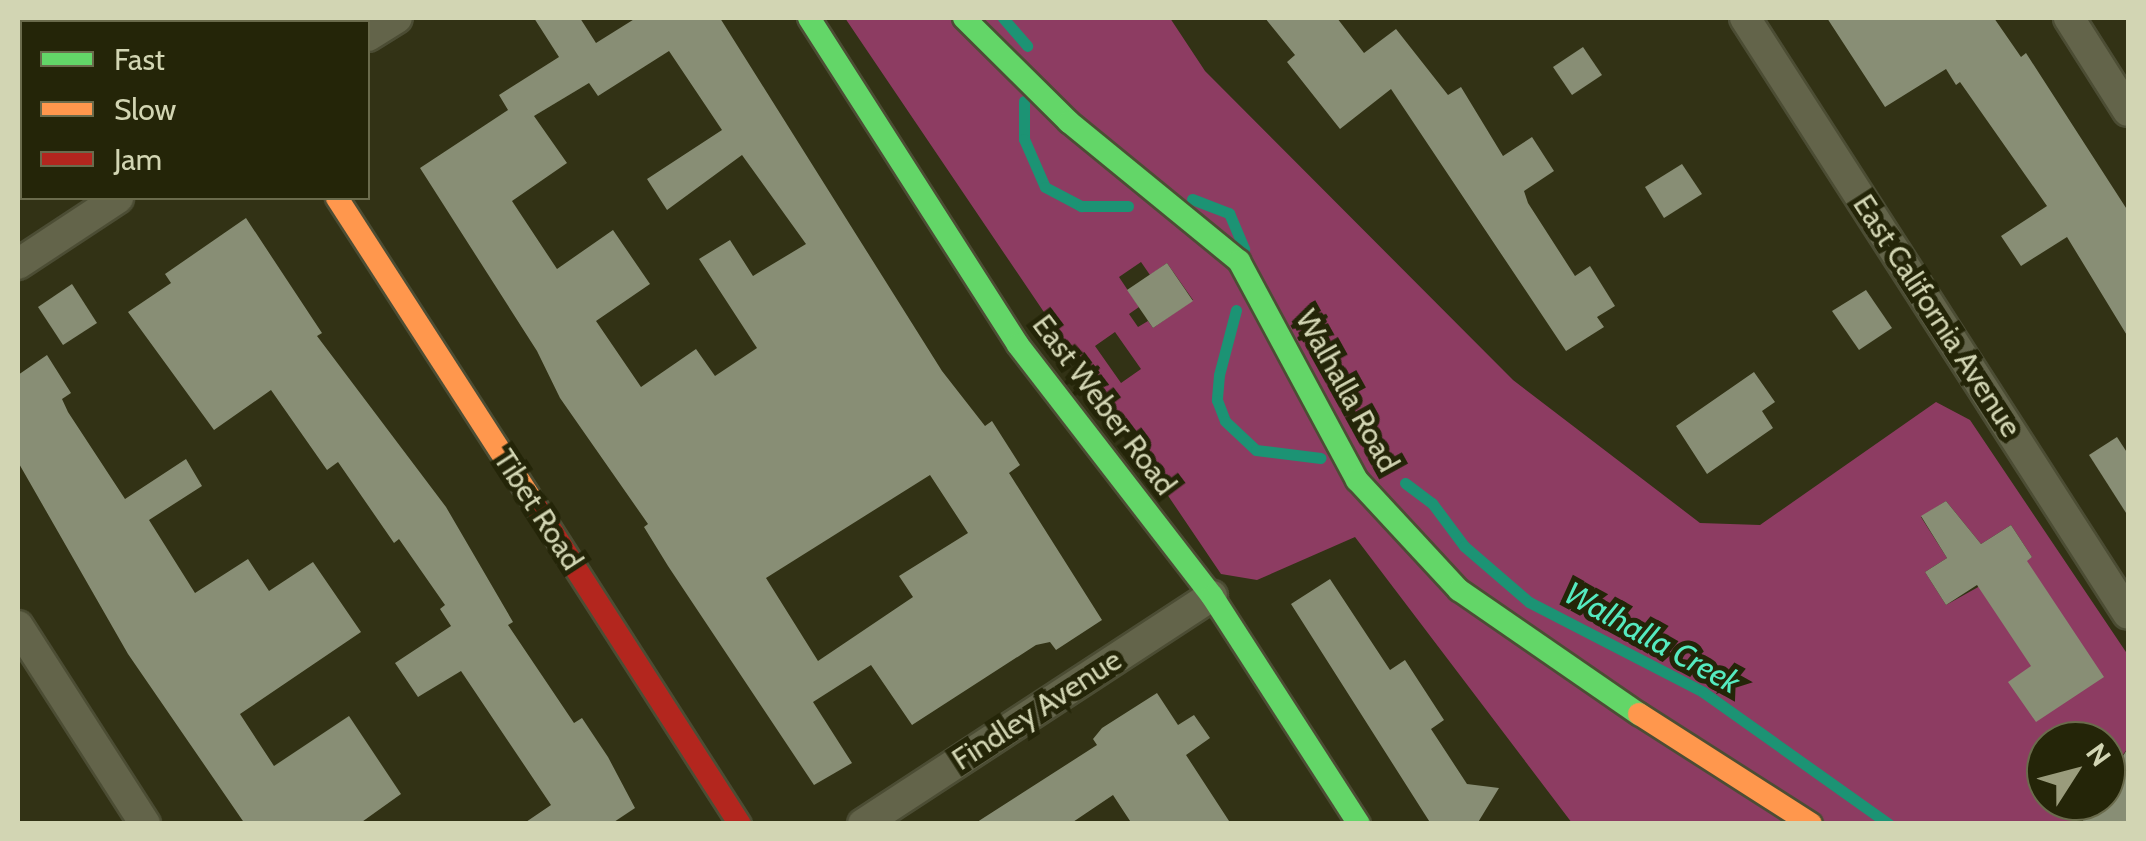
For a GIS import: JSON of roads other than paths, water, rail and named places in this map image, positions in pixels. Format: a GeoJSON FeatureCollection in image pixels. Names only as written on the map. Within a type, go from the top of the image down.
{"type":"FeatureCollection","features":[{"type":"Feature","properties":{"kind":"street"},"geometry":{"type":"LineString","coordinates":[[370,35],[397,18]]}},
{"type":"Feature","properties":{"kind":"street","name":"East Weber Road"},"geometry":{"type":"LineString","coordinates":[[809,18],[1018,345],[1212,596],[1359,824]]}},
{"type":"Feature","properties":{"kind":"street","name":"Walhalla Road"},"geometry":{"type":"LineString","coordinates":[[964,18],[1069,122],[1238,261],[1357,480],[1459,590],[1682,744],[1811,824]]}},
{"type":"Feature","properties":{"kind":"street","name":"East California Avenue"},"geometry":{"type":"LineString","coordinates":[[1745,18],[2128,614]]}},
{"type":"Feature","properties":{"kind":"street"},"geometry":{"type":"LineString","coordinates":[[2069,18],[2128,110]]}},
{"type":"Feature","properties":{"kind":"street"},"geometry":{"type":"LineString","coordinates":[[18,264],[115,200]]}},
{"type":"Feature","properties":{"kind":"street","name":"Tibet Road"},"geometry":{"type":"LineString","coordinates":[[337,200],[740,824]]}},
{"type":"Feature","properties":{"kind":"street","name":"Findley Avenue"},"geometry":{"type":"LineString","coordinates":[[863,824],[1212,596]]}},
{"type":"Feature","properties":{"kind":"street"},"geometry":{"type":"LineString","coordinates":[[18,626],[145,824]]}},
{"type":"Feature","properties":{"kind":"waterway","name":"Walhalla Creek"},"geometry":{"type":"LineString","coordinates":[[1003,18],[1027,46]]}},
{"type":"Feature","properties":{"kind":"waterway"},"geometry":{"type":"LineString","coordinates":[[1024,101],[1024,139],[1045,187],[1081,206],[1128,206]]}},
{"type":"Feature","properties":{"kind":"waterway"},"geometry":{"type":"LineString","coordinates":[[1192,199],[1229,213],[1244,249]]}},
{"type":"Feature","properties":{"kind":"waterway","name":"Walhalla Creek"},"geometry":{"type":"LineString","coordinates":[[1236,310],[1219,375],[1217,400],[1225,421],[1256,450],[1321,458]]}},
{"type":"Feature","properties":{"kind":"waterway","name":"Walhalla Creek"},"geometry":{"type":"LineString","coordinates":[[1405,483],[1432,503],[1464,546],[1529,602],[1703,692],[1889,824]]}}]}
